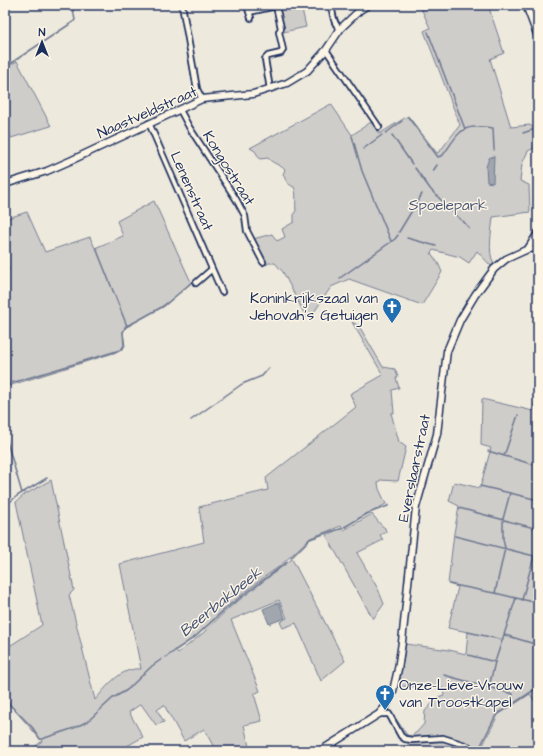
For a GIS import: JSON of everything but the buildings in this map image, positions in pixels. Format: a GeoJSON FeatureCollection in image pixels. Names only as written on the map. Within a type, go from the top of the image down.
{"type":"FeatureCollection","features":[{"type":"Feature","properties":{"kind":"street"},"geometry":{"type":"LineString","coordinates":[[182,5],[197,89],[202,99]]}},
{"type":"Feature","properties":{"kind":"street"},"geometry":{"type":"LineString","coordinates":[[247,5],[251,18]]}},
{"type":"Feature","properties":{"kind":"street"},"geometry":{"type":"LineString","coordinates":[[249,12],[277,5],[281,28],[279,32],[283,50],[281,53],[268,56],[265,59],[270,89]]}},
{"type":"Feature","properties":{"kind":"street"},"geometry":{"type":"LineString","coordinates":[[331,5],[335,24],[341,28]]}},
{"type":"Feature","properties":{"kind":"street","name":"Naastveldstraat"},"geometry":{"type":"LineString","coordinates":[[5,184],[52,169],[202,99],[253,94],[288,83],[300,76],[316,61],[326,50],[341,28],[360,10],[368,5]]}},
{"type":"Feature","properties":{"kind":"street"},"geometry":{"type":"LineString","coordinates":[[526,5],[538,37]]}},
{"type":"Feature","properties":{"kind":"street"},"geometry":{"type":"LineString","coordinates":[[326,50],[379,127]]}},
{"type":"Feature","properties":{"kind":"street","name":"Kongostraat"},"geometry":{"type":"LineString","coordinates":[[180,110],[189,127],[236,199],[245,216],[247,231],[263,262]]}},
{"type":"Feature","properties":{"kind":"street","name":"Lenenstraat"},"geometry":{"type":"LineString","coordinates":[[149,123],[222,292]]}},
{"type":"Feature","properties":{"kind":"street"},"geometry":{"type":"LineString","coordinates":[[537,236],[528,249],[538,250]]}},
{"type":"Feature","properties":{"kind":"street","name":"Everslaarstraat"},"geometry":{"type":"LineString","coordinates":[[320,751],[379,714],[386,706],[395,683],[400,656],[416,507],[437,434],[447,351],[450,340],[475,295],[496,266],[506,259],[528,249]]}},
{"type":"Feature","properties":{"kind":"street"},"geometry":{"type":"LineString","coordinates":[[196,283],[212,269]]}},
{"type":"Feature","properties":{"kind":"street"},"geometry":{"type":"LineString","coordinates":[[386,706],[401,736],[405,739],[440,738],[468,746]]}},
{"type":"Feature","properties":{"kind":"street"},"geometry":{"type":"LineString","coordinates":[[379,714],[389,714]]}},
{"type":"Feature","properties":{"kind":"shaded area"},"geometry":{"type":"Polygon","coordinates":[[[494,156],[493,183],[487,182],[486,167],[489,158],[494,156]]]}},
{"type":"Feature","properties":{"kind":"shaded area"},"geometry":{"type":"Polygon","coordinates":[[[279,603],[285,618],[269,624],[263,609],[279,603]]]}},
{"type":"Feature","properties":{"kind":"shaded area"},"geometry":{"type":"Polygon","coordinates":[[[538,688],[538,751],[480,751],[498,715],[538,688]]]}},
{"type":"Feature","properties":{"kind":"green space"},"geometry":{"type":"Polygon","coordinates":[[[289,5],[301,5],[306,27],[283,32],[284,30],[280,9],[289,5]]]}},
{"type":"Feature","properties":{"kind":"green space","name":"Spoelepark"},"geometry":{"type":"Polygon","coordinates":[[[428,5],[488,5],[504,53],[490,59],[511,127],[530,125],[532,127],[538,125],[538,146],[528,151],[522,164],[520,181],[529,185],[530,212],[493,217],[490,248],[494,263],[491,266],[477,251],[469,263],[460,257],[433,250],[431,253],[442,272],[422,305],[349,279],[331,287],[310,318],[306,317],[283,272],[275,263],[269,263],[266,265],[253,239],[272,234],[277,241],[285,237],[282,229],[294,222],[294,213],[296,211],[295,189],[286,180],[283,174],[285,170],[283,168],[268,158],[260,159],[255,151],[250,148],[331,104],[352,135],[371,122],[379,134],[408,116],[437,153],[440,151],[460,125],[424,31],[430,28],[421,8],[428,5]]]}},
{"type":"Feature","properties":{"kind":"green space"},"geometry":{"type":"Polygon","coordinates":[[[17,61],[51,126],[11,138],[5,117],[5,68],[17,61]]]}},
{"type":"Feature","properties":{"kind":"green space"},"geometry":{"type":"Polygon","coordinates":[[[154,201],[191,282],[160,307],[143,318],[125,326],[123,332],[125,346],[120,351],[5,387],[5,272],[9,270],[5,251],[5,219],[27,212],[45,252],[90,237],[95,248],[123,236],[117,221],[154,201]]]}},
{"type":"Feature","properties":{"kind":"green space"},"geometry":{"type":"Polygon","coordinates":[[[352,322],[359,326],[383,367],[395,369],[398,377],[396,378],[399,388],[392,390],[394,413],[391,413],[399,442],[406,447],[398,481],[380,480],[378,483],[379,489],[386,504],[342,528],[341,526],[310,538],[280,566],[226,607],[197,635],[175,650],[178,653],[202,634],[229,608],[292,559],[345,661],[321,681],[296,623],[283,628],[280,622],[287,618],[279,600],[231,620],[260,691],[254,694],[262,721],[244,725],[250,751],[216,751],[204,729],[184,741],[164,705],[157,710],[164,722],[156,725],[141,704],[129,712],[143,737],[127,746],[130,751],[30,751],[42,741],[5,699],[5,649],[42,625],[16,502],[24,495],[51,480],[74,590],[69,595],[95,700],[115,678],[127,671],[141,669],[120,564],[204,542],[199,507],[268,490],[266,478],[356,407],[350,394],[383,375],[352,322]]]}},
{"type":"Feature","properties":{"kind":"green space"},"geometry":{"type":"Polygon","coordinates":[[[538,388],[538,706],[530,694],[498,715],[480,751],[409,751],[407,747],[409,742],[405,741],[399,735],[388,716],[392,713],[407,735],[411,736],[424,724],[425,711],[438,697],[444,695],[443,688],[399,686],[406,644],[466,654],[468,632],[448,628],[458,587],[448,584],[459,506],[449,501],[454,482],[480,488],[491,448],[481,445],[482,399],[533,411],[538,388]]]}},
{"type":"Feature","properties":{"kind":"green space"},"geometry":{"type":"Polygon","coordinates":[[[372,514],[385,528],[386,532],[380,535],[383,540],[357,553],[378,589],[384,604],[373,619],[326,535],[342,528],[344,530],[372,514]]]}},
{"type":"Feature","properties":{"kind":"waterway"},"geometry":{"type":"LineString","coordinates":[[5,67],[73,22],[75,20],[72,5]]}},
{"type":"Feature","properties":{"kind":"waterway"},"geometry":{"type":"LineString","coordinates":[[428,32],[465,129]]}},
{"type":"Feature","properties":{"kind":"waterway"},"geometry":{"type":"LineString","coordinates":[[408,117],[438,157],[443,155],[453,140],[462,131],[467,128],[474,127],[493,128],[494,150]]}},
{"type":"Feature","properties":{"kind":"waterway"},"geometry":{"type":"LineString","coordinates":[[386,133],[402,121]]}},
{"type":"Feature","properties":{"kind":"waterway"},"geometry":{"type":"LineString","coordinates":[[523,133],[538,128]]}},
{"type":"Feature","properties":{"kind":"waterway"},"geometry":{"type":"LineString","coordinates":[[363,149],[382,135]]}},
{"type":"Feature","properties":{"kind":"waterway"},"geometry":{"type":"LineString","coordinates":[[392,135],[412,164]]}},
{"type":"Feature","properties":{"kind":"waterway"},"geometry":{"type":"LineString","coordinates":[[352,136],[362,171],[391,241]]}},
{"type":"Feature","properties":{"kind":"waterway"},"geometry":{"type":"LineString","coordinates":[[433,171],[437,165]]}},
{"type":"Feature","properties":{"kind":"waterway"},"geometry":{"type":"LineString","coordinates":[[415,168],[431,190],[448,207]]}},
{"type":"Feature","properties":{"kind":"waterway"},"geometry":{"type":"LineString","coordinates":[[399,232],[422,194]]}},
{"type":"Feature","properties":{"kind":"waterway"},"geometry":{"type":"LineString","coordinates":[[450,209],[461,220]]}},
{"type":"Feature","properties":{"kind":"waterway"},"geometry":{"type":"LineString","coordinates":[[463,221],[469,228]]}},
{"type":"Feature","properties":{"kind":"waterway"},"geometry":{"type":"LineString","coordinates":[[340,278],[395,239],[398,235]]}},
{"type":"Feature","properties":{"kind":"waterway"},"geometry":{"type":"LineString","coordinates":[[407,238],[436,246]]}},
{"type":"Feature","properties":{"kind":"waterway"},"geometry":{"type":"LineString","coordinates":[[96,248],[127,326]]}},
{"type":"Feature","properties":{"kind":"waterway"},"geometry":{"type":"LineString","coordinates":[[5,385],[120,350],[124,346],[123,332],[126,327],[164,306],[191,283]]}},
{"type":"Feature","properties":{"kind":"waterway"},"geometry":{"type":"LineString","coordinates":[[191,420],[242,384],[262,376],[269,368]]}},
{"type":"Feature","properties":{"kind":"waterway"},"geometry":{"type":"LineString","coordinates":[[504,456],[518,415]]}},
{"type":"Feature","properties":{"kind":"waterway"},"geometry":{"type":"LineString","coordinates":[[5,435],[22,493]]}},
{"type":"Feature","properties":{"kind":"waterway","name":"Beerbakbeek"},"geometry":{"type":"LineString","coordinates":[[488,451],[538,466]]}},
{"type":"Feature","properties":{"kind":"waterway"},"geometry":{"type":"LineString","coordinates":[[5,506],[17,496],[47,478]]}},
{"type":"Feature","properties":{"kind":"waterway"},"geometry":{"type":"LineString","coordinates":[[480,486],[510,493]]}},
{"type":"Feature","properties":{"kind":"waterway"},"geometry":{"type":"LineString","coordinates":[[489,687],[495,662],[516,598],[495,593],[505,548],[503,539],[503,519],[510,493],[538,500]]}},
{"type":"Feature","properties":{"kind":"waterway","name":"Beerbakbeek"},"geometry":{"type":"LineString","coordinates":[[345,527],[366,514],[388,505]]}},
{"type":"Feature","properties":{"kind":"waterway"},"geometry":{"type":"LineString","coordinates":[[459,508],[538,529]]}},
{"type":"Feature","properties":{"kind":"waterway","name":"Beerbakbeek"},"geometry":{"type":"LineString","coordinates":[[291,558],[310,539],[341,529]]}},
{"type":"Feature","properties":{"kind":"waterway"},"geometry":{"type":"LineString","coordinates":[[455,536],[538,557]]}},
{"type":"Feature","properties":{"kind":"waterway"},"geometry":{"type":"LineString","coordinates":[[522,600],[534,556]]}},
{"type":"Feature","properties":{"kind":"waterway","name":"Beerbakbeek"},"geometry":{"type":"LineString","coordinates":[[166,657],[195,637],[228,607],[287,562]]}},
{"type":"Feature","properties":{"kind":"waterway"},"geometry":{"type":"LineString","coordinates":[[449,584],[494,593]]}},
{"type":"Feature","properties":{"kind":"waterway"},"geometry":{"type":"LineString","coordinates":[[516,598],[538,603]]}},
{"type":"Feature","properties":{"kind":"waterway"},"geometry":{"type":"LineString","coordinates":[[468,632],[503,640]]}},
{"type":"Feature","properties":{"kind":"waterway"},"geometry":{"type":"LineString","coordinates":[[505,635],[538,645]]}},
{"type":"Feature","properties":{"kind":"waterway"},"geometry":{"type":"LineString","coordinates":[[468,655],[495,662]]}},
{"type":"Feature","properties":{"kind":"waterway","name":"Beerbakbeek"},"geometry":{"type":"LineString","coordinates":[[5,700],[32,727],[40,739],[42,739],[74,728],[88,721],[113,698],[127,690],[152,666],[162,659]]}},
{"type":"Feature","properties":{"kind":"waterway"},"geometry":{"type":"LineString","coordinates":[[444,675],[513,694],[512,698]]}},
{"type":"Feature","properties":{"kind":"waterway"},"geometry":{"type":"LineString","coordinates":[[478,751],[496,715],[537,688]]}},
{"type":"Feature","properties":{"kind":"place","name":"Koninkrijkszaal van Jehovah's Getuigen"},"geometry":{"type":"Point","coordinates":[392,324]}},
{"type":"Feature","properties":{"kind":"place","name":"Onze-Lieve-Vrouw van Troostkapel"},"geometry":{"type":"Point","coordinates":[385,711]}}]}
